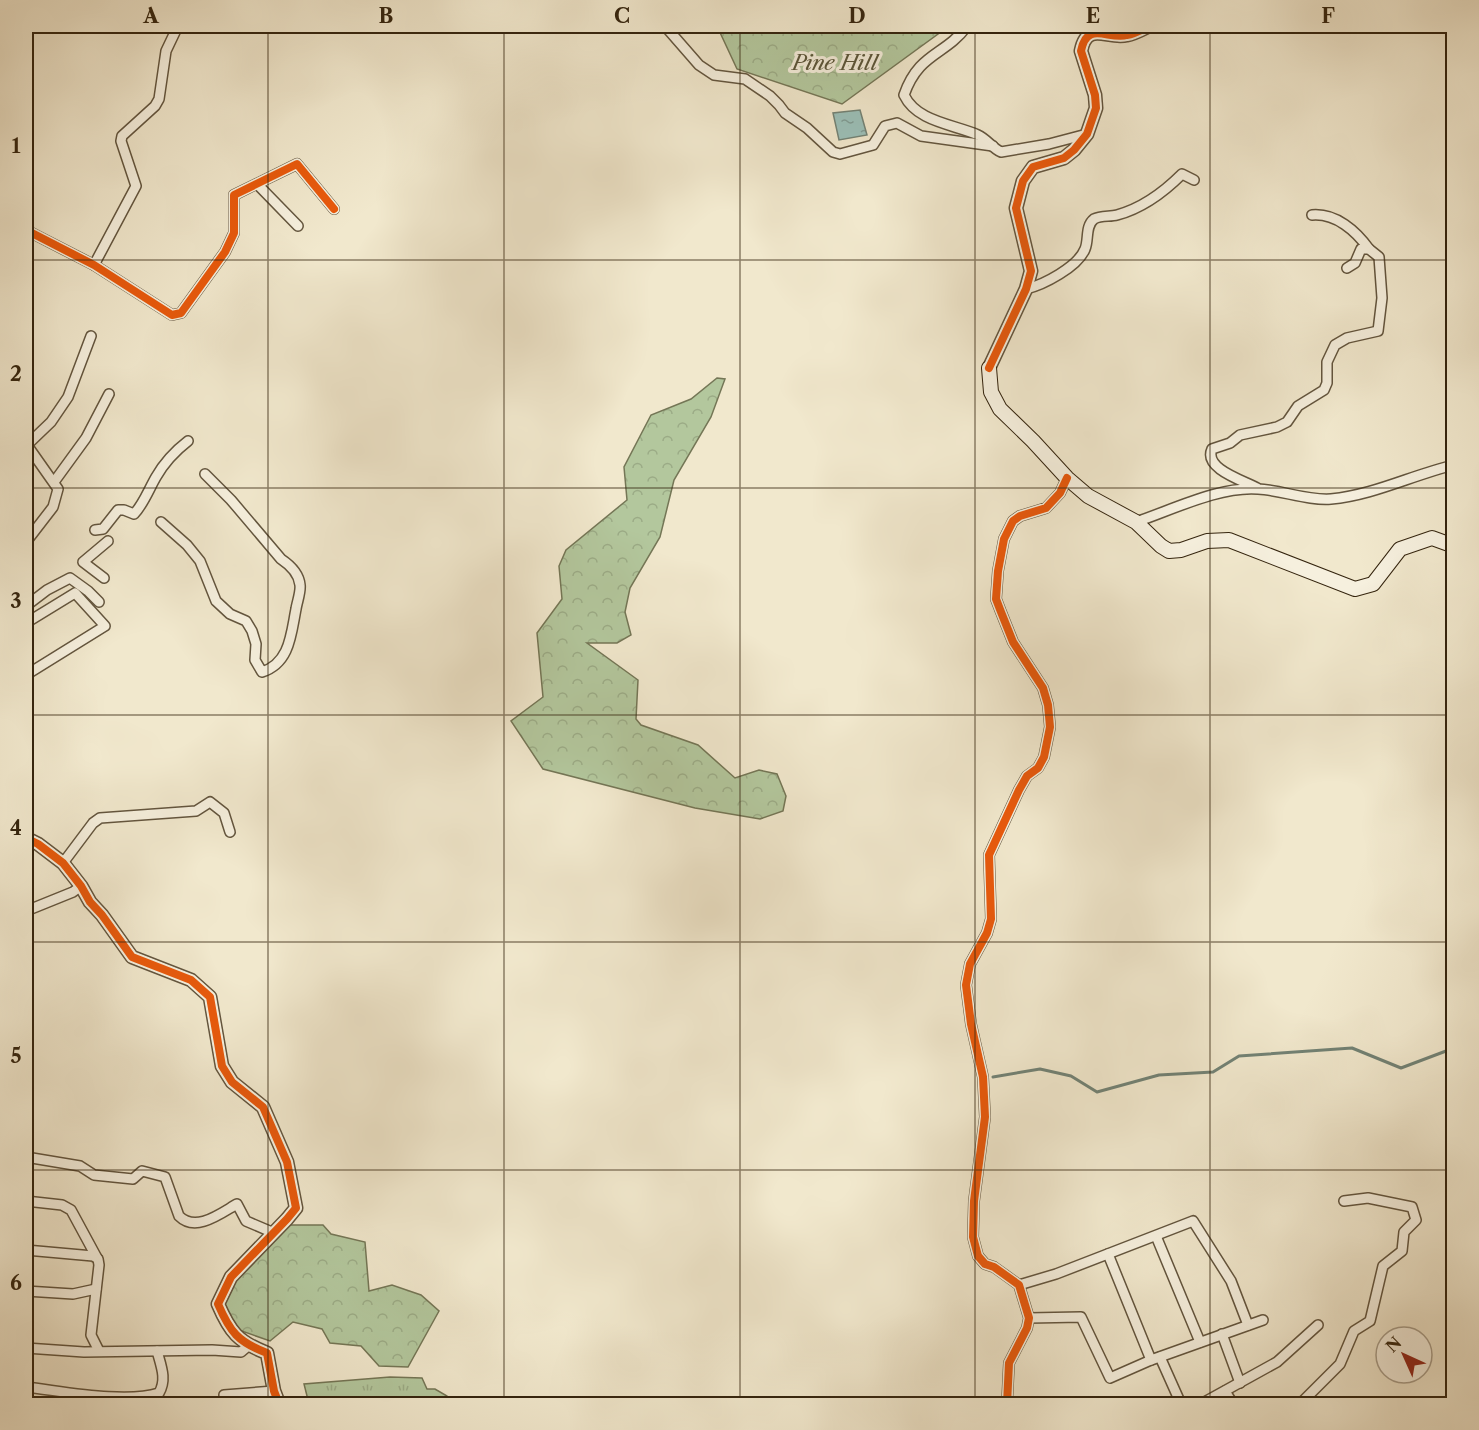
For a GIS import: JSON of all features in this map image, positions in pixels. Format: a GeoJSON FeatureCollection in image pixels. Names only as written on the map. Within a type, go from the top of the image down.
{"type":"FeatureCollection","features":[{"type":"Feature","properties":{"kind":"main road"},"geometry":{"type":"LineString","coordinates":[[989,368],[991,392],[1000,409],[1034,441],[1067,478],[1088,496],[1136,522],[1169,551],[1181,550],[1207,541],[1229,540],[1355,589],[1373,584],[1400,549],[1432,538],[1454,546]]}},
{"type":"Feature","properties":{"kind":"street"},"geometry":{"type":"LineString","coordinates":[[94,265],[136,186],[121,141],[122,136],[155,106],[159,99],[166,51],[176,26]]}},
{"type":"Feature","properties":{"kind":"street"},"geometry":{"type":"LineString","coordinates":[[665,26],[699,65],[714,75],[745,79],[770,96],[784,113],[807,128],[833,152],[840,154],[873,146],[885,126],[897,123],[921,136],[993,146]]}},
{"type":"Feature","properties":{"kind":"street"},"geometry":{"type":"LineString","coordinates":[[967,26],[953,41],[924,61],[910,78],[904,95],[909,104],[935,120],[980,136],[1001,152],[1048,144],[1086,134]]}},
{"type":"Feature","properties":{"kind":"street"},"geometry":{"type":"LineString","coordinates":[[989,368],[1026,289],[1031,271],[1016,208],[1023,181],[1033,167],[1064,158],[1074,150],[1086,134],[1096,108],[1095,94],[1081,51],[1082,44],[1089,35],[1095,33],[1126,36],[1149,26]]}},
{"type":"Feature","properties":{"kind":"street"},"geometry":{"type":"LineString","coordinates":[[26,230],[94,265],[172,315],[181,313],[230,243],[234,233],[234,195],[297,164],[334,209]]}},
{"type":"Feature","properties":{"kind":"street"},"geometry":{"type":"LineString","coordinates":[[1026,289],[1047,282],[1076,262],[1085,249],[1089,226],[1097,218],[1117,215],[1147,203],[1164,193],[1182,174],[1194,180]]}},
{"type":"Feature","properties":{"kind":"street"},"geometry":{"type":"LineString","coordinates":[[257,184],[298,226]]}},
{"type":"Feature","properties":{"kind":"street"},"geometry":{"type":"LineString","coordinates":[[1312,214],[1320,214],[1340,222],[1357,233],[1369,249],[1379,257],[1382,298],[1378,331],[1347,338],[1335,345],[1327,362],[1327,383],[1324,390],[1298,406],[1287,422],[1277,427],[1240,435],[1230,443],[1212,449],[1211,459],[1225,473],[1257,488],[1328,500],[1373,492],[1435,469],[1454,465]]}},
{"type":"Feature","properties":{"kind":"street"},"geometry":{"type":"LineString","coordinates":[[1347,268],[1355,263],[1361,249],[1369,249]]}},
{"type":"Feature","properties":{"kind":"street"},"geometry":{"type":"LineString","coordinates":[[26,542],[53,507],[58,489],[27,445],[51,422],[68,397],[91,336]]}},
{"type":"Feature","properties":{"kind":"street"},"geometry":{"type":"LineString","coordinates":[[54,482],[86,438],[109,394]]}},
{"type":"Feature","properties":{"kind":"street"},"geometry":{"type":"LineString","coordinates":[[94,530],[103,529],[118,510],[134,514],[164,464],[188,441]]}},
{"type":"Feature","properties":{"kind":"street"},"geometry":{"type":"LineString","coordinates":[[161,522],[187,545],[200,561],[216,601],[230,614],[246,621],[256,644],[255,660],[262,672],[271,669],[278,663],[289,646],[300,585],[291,566],[281,559],[231,500],[205,474]]}},
{"type":"Feature","properties":{"kind":"street"},"geometry":{"type":"LineString","coordinates":[[1007,1404],[1009,1363],[1027,1328],[1029,1318],[1019,1285],[994,1267],[985,1264],[978,1256],[973,1237],[974,1201],[985,1117],[983,1077],[971,1024],[966,985],[970,964],[987,933],[991,919],[989,869],[991,849],[1027,776],[1038,768],[1044,757],[1050,727],[1048,705],[1043,688],[1013,642],[996,599],[1004,539],[1013,522],[1020,516],[1046,508],[1060,493],[1067,478]]}},
{"type":"Feature","properties":{"kind":"street"},"geometry":{"type":"LineString","coordinates":[[1136,522],[1224,492],[1257,488]]}},
{"type":"Feature","properties":{"kind":"street"},"geometry":{"type":"LineString","coordinates":[[104,578],[83,562],[108,541]]}},
{"type":"Feature","properties":{"kind":"street"},"geometry":{"type":"LineString","coordinates":[[26,606],[47,590],[70,578],[99,602]]}},
{"type":"Feature","properties":{"kind":"street"},"geometry":{"type":"LineString","coordinates":[[26,623],[75,593],[105,626],[26,675]]}},
{"type":"Feature","properties":{"kind":"street"},"geometry":{"type":"LineString","coordinates":[[63,863],[93,823],[100,818],[196,811],[210,802],[224,813],[230,832]]}},
{"type":"Feature","properties":{"kind":"street"},"geometry":{"type":"LineString","coordinates":[[26,838],[63,863],[132,957],[191,980],[210,997],[222,1066],[232,1082],[263,1107],[287,1162],[296,1208],[231,1277],[218,1304],[228,1327],[248,1346],[267,1353],[274,1391],[279,1404]]}},
{"type":"Feature","properties":{"kind":"street"},"geometry":{"type":"LineString","coordinates":[[26,911],[73,892],[81,886]]}},
{"type":"Feature","properties":{"kind":"street"},"geometry":{"type":"LineString","coordinates":[[26,1157],[80,1166],[94,1175],[133,1179],[142,1171],[165,1177],[179,1216],[184,1221],[202,1223],[237,1204],[246,1221],[274,1233]]}},
{"type":"Feature","properties":{"kind":"street"},"geometry":{"type":"LineString","coordinates":[[1300,1404],[1340,1364],[1354,1331],[1370,1321],[1383,1266],[1402,1251],[1404,1232],[1416,1220],[1412,1207],[1368,1198],[1344,1201]]}},
{"type":"Feature","properties":{"kind":"street"},"geometry":{"type":"LineString","coordinates":[[26,1201],[62,1205],[71,1210],[98,1259],[91,1335],[99,1351]]}},
{"type":"Feature","properties":{"kind":"street"},"geometry":{"type":"LineString","coordinates":[[1019,1285],[1108,1254],[1192,1221],[1231,1281],[1248,1325]]}},
{"type":"Feature","properties":{"kind":"street"},"geometry":{"type":"LineString","coordinates":[[1156,1236],[1200,1342]]}},
{"type":"Feature","properties":{"kind":"street"},"geometry":{"type":"LineString","coordinates":[[26,1250],[93,1256],[98,1259]]}},
{"type":"Feature","properties":{"kind":"street"},"geometry":{"type":"LineString","coordinates":[[1108,1254],[1180,1404]]}},
{"type":"Feature","properties":{"kind":"street"},"geometry":{"type":"LineString","coordinates":[[26,1291],[73,1294],[96,1288]]}},
{"type":"Feature","properties":{"kind":"street"},"geometry":{"type":"LineString","coordinates":[[1029,1318],[1081,1317],[1110,1378],[1156,1358],[1263,1320]]}},
{"type":"Feature","properties":{"kind":"street"},"geometry":{"type":"LineString","coordinates":[[1201,1404],[1277,1362],[1318,1325]]}},
{"type":"Feature","properties":{"kind":"street"},"geometry":{"type":"LineString","coordinates":[[1222,1334],[1240,1383]]}},
{"type":"Feature","properties":{"kind":"street"},"geometry":{"type":"LineString","coordinates":[[26,1348],[242,1352],[248,1346]]}},
{"type":"Feature","properties":{"kind":"street"},"geometry":{"type":"LineString","coordinates":[[26,1387],[93,1395],[147,1397],[159,1393],[163,1386],[164,1376],[157,1351]]}},
{"type":"Feature","properties":{"kind":"street"},"geometry":{"type":"LineString","coordinates":[[224,1395],[274,1391]]}},
{"type":"Feature","properties":{"kind":"street"},"geometry":{"type":"LineString","coordinates":[[1225,1391],[1233,1404]]}},
{"type":"Feature","properties":{"kind":"green space","name":"Pine Hill"},"geometry":{"type":"Polygon","coordinates":[[[717,26],[949,26],[842,104],[737,69],[717,26]]]}},
{"type":"Feature","properties":{"kind":"green space"},"geometry":{"type":"Polygon","coordinates":[[[717,378],[725,379],[711,417],[674,480],[660,537],[630,588],[625,612],[631,635],[617,643],[587,643],[638,680],[636,719],[641,725],[698,745],[735,778],[759,770],[777,774],[786,796],[783,811],[760,819],[695,808],[543,769],[511,721],[543,697],[537,633],[562,599],[559,566],[566,550],[627,500],[624,467],[651,415],[691,399],[717,378]]]}},
{"type":"Feature","properties":{"kind":"green space"},"geometry":{"type":"Polygon","coordinates":[[[285,1225],[323,1225],[331,1234],[365,1242],[369,1291],[392,1285],[421,1295],[439,1311],[408,1367],[379,1366],[361,1346],[330,1343],[322,1329],[293,1322],[270,1341],[236,1329],[219,1302],[230,1278],[285,1225]]]}},
{"type":"Feature","properties":{"kind":"green space"},"geometry":{"type":"Polygon","coordinates":[[[390,1377],[422,1378],[427,1389],[435,1389],[447,1396],[449,1404],[309,1404],[304,1384],[390,1377]]]}},
{"type":"Feature","properties":{"kind":"water"},"geometry":{"type":"Polygon","coordinates":[[[860,110],[867,135],[839,140],[833,113],[860,110]]]}},
{"type":"Feature","properties":{"kind":"waterway"},"geometry":{"type":"LineString","coordinates":[[993,1077],[1040,1069],[1071,1076],[1097,1092],[1159,1075],[1213,1072],[1239,1056],[1352,1048],[1401,1068],[1454,1048]]}},
{"type":"Feature","properties":{"kind":"cycle path"},"geometry":{"type":"LineString","coordinates":[[989,368],[1026,289],[1031,271],[1016,208],[1023,181],[1033,167],[1064,158],[1074,150],[1087,134],[1096,108],[1095,95],[1081,51],[1084,42],[1088,36],[1093,34],[1120,36],[1135,33],[1149,26]]}},
{"type":"Feature","properties":{"kind":"cycle path"},"geometry":{"type":"LineString","coordinates":[[26,230],[94,265],[172,315],[181,313],[225,252],[234,233],[234,195],[297,164],[334,209]]}},
{"type":"Feature","properties":{"kind":"cycle path"},"geometry":{"type":"LineString","coordinates":[[1007,1404],[1009,1363],[1027,1328],[1029,1318],[1019,1285],[994,1267],[985,1264],[978,1256],[973,1237],[974,1201],[985,1117],[983,1077],[971,1024],[966,985],[970,964],[987,933],[991,919],[989,855],[1019,790],[1027,776],[1038,768],[1044,757],[1050,727],[1048,705],[1043,688],[1013,642],[996,599],[1004,539],[1013,521],[1020,516],[1046,508],[1060,493],[1067,478]]}},
{"type":"Feature","properties":{"kind":"cycle path"},"geometry":{"type":"LineString","coordinates":[[26,838],[63,863],[132,957],[191,980],[210,997],[222,1066],[232,1082],[263,1107],[287,1162],[296,1208],[231,1277],[218,1304],[236,1335],[249,1345],[267,1353],[274,1391],[279,1404]]}}]}
